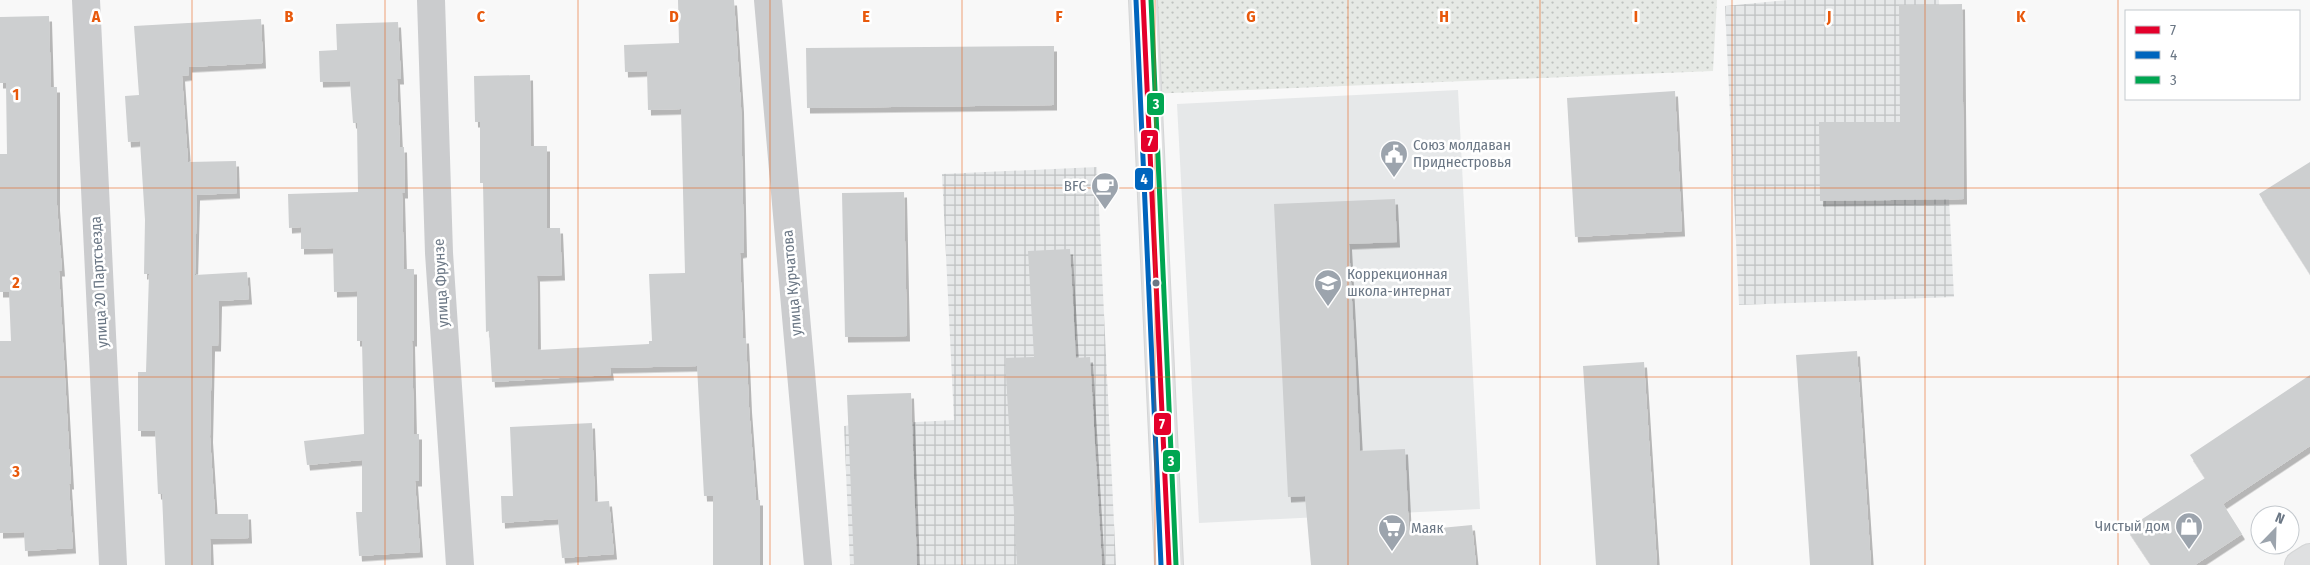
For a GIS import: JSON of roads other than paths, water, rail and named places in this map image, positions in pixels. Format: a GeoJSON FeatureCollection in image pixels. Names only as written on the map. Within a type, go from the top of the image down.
{"type":"FeatureCollection","features":[{"type":"Feature","properties":{"kind":"street","name":"улица 20 Партсъезда"},"geometry":{"type":"LineString","coordinates":[[86,0],[113,565]]}},
{"type":"Feature","properties":{"kind":"street","name":"улица Фрунзе"},"geometry":{"type":"LineString","coordinates":[[431,0],[439,253],[460,565]]}},
{"type":"Feature","properties":{"kind":"street","name":"улица Курчатова"},"geometry":{"type":"LineString","coordinates":[[768,0],[818,565]]}},
{"type":"Feature","properties":{"kind":"street"},"geometry":{"type":"LineString","coordinates":[[1143,0],[1168,565]]}},
{"type":"Feature","properties":{"kind":"street"},"geometry":{"type":"LineString","coordinates":[[2299,565],[2310,558]]}},
{"type":"Feature","properties":{"kind":"place","name":"Союз молдаван Приднестровья"},"geometry":{"type":"Point","coordinates":[1394,178]}},
{"type":"Feature","properties":{"kind":"place","name":"BFC"},"geometry":{"type":"Point","coordinates":[1105,210]}},
{"type":"Feature","properties":{"kind":"place","name":"Коррекционная школа-интернат"},"geometry":{"type":"Point","coordinates":[1328,307]}},
{"type":"Feature","properties":{"kind":"place","name":"Чистый дом"},"geometry":{"type":"Point","coordinates":[2189,550]}},
{"type":"Feature","properties":{"kind":"place","name":"Маяк"},"geometry":{"type":"Point","coordinates":[1392,552]}}]}
